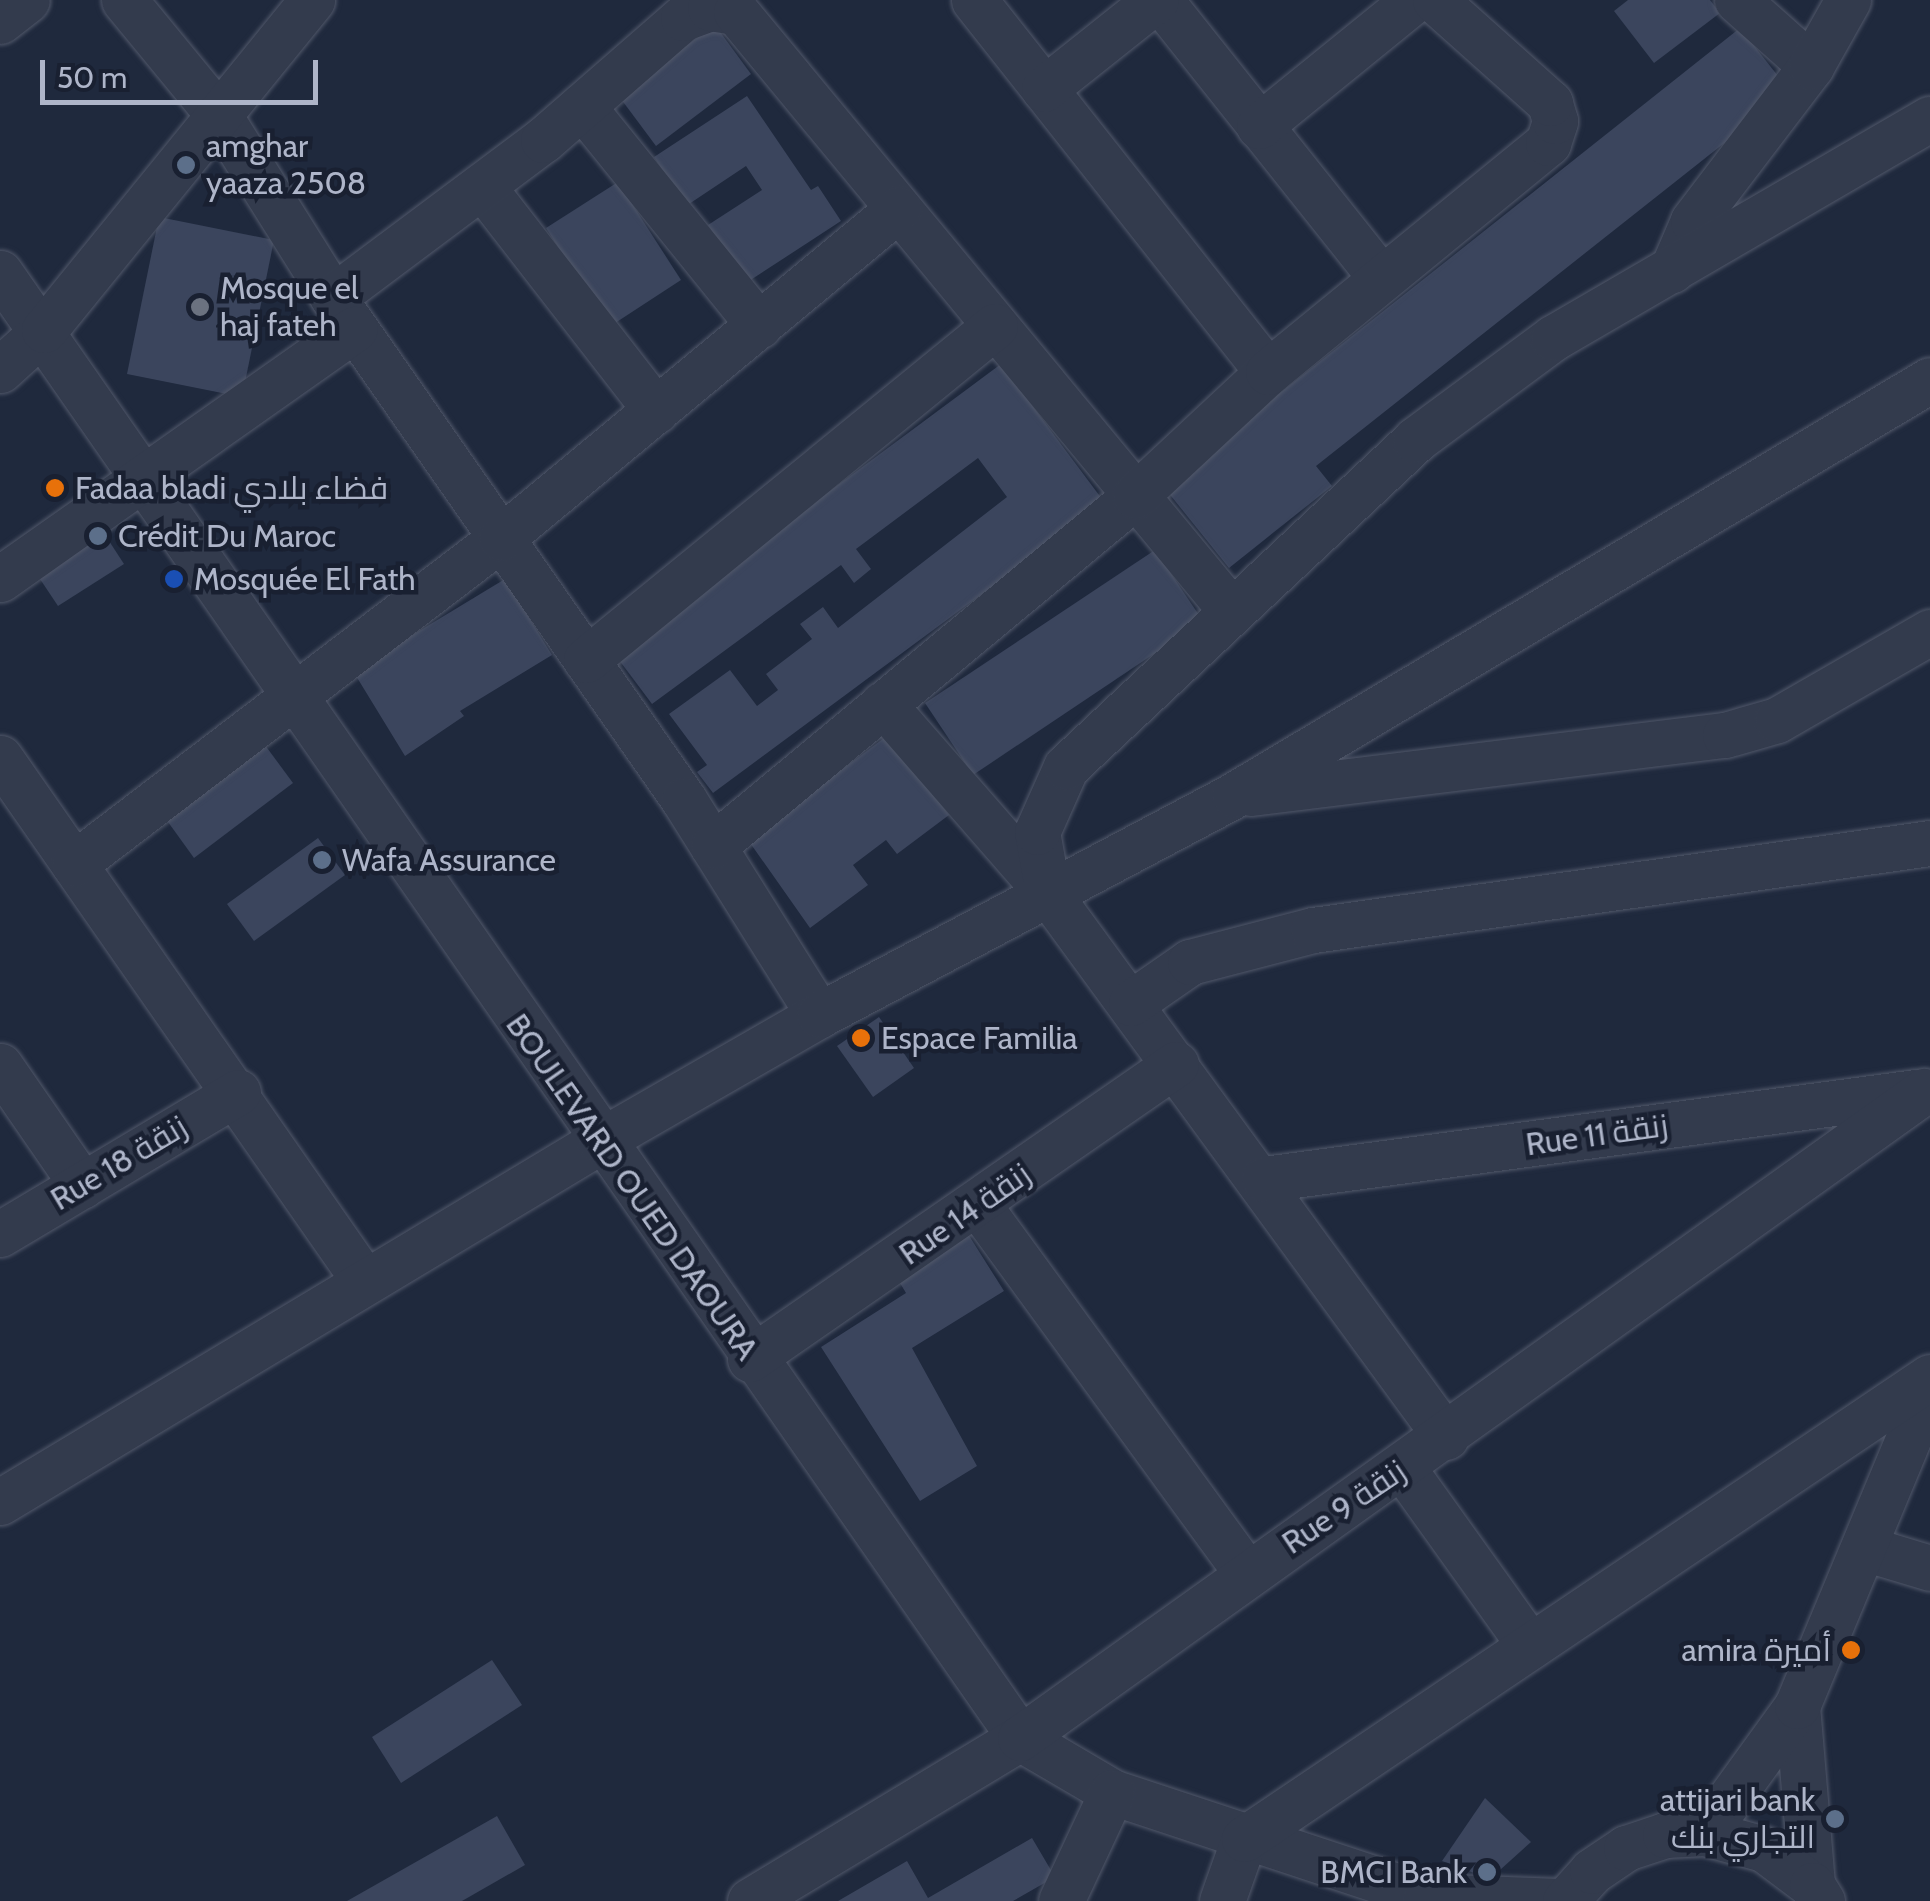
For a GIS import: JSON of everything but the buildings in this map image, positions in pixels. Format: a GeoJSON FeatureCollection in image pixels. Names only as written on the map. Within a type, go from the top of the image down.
{"type":"FeatureCollection","features":[{"type":"Feature","properties":{"kind":"street"},"geometry":{"type":"LineString","coordinates":[[0,21],[27,0]]}},
{"type":"Feature","properties":{"kind":"street"},"geometry":{"type":"LineString","coordinates":[[124,0],[220,117],[344,313],[713,846],[819,1015]]}},
{"type":"Feature","properties":{"kind":"street"},"geometry":{"type":"LineString","coordinates":[[0,370],[44,330],[312,0]]}},
{"type":"Feature","properties":{"kind":"street"},"geometry":{"type":"LineString","coordinates":[[974,0],[1268,372]]}},
{"type":"Feature","properties":{"kind":"street"},"geometry":{"type":"LineString","coordinates":[[1044,89],[1158,0],[1380,277]]}},
{"type":"Feature","properties":{"kind":"street"},"geometry":{"type":"LineString","coordinates":[[1259,126],[1414,0]]}},
{"type":"Feature","properties":{"kind":"street"},"geometry":{"type":"LineString","coordinates":[[713,846],[1135,496],[1268,372],[1380,277],[1548,143],[1555,121],[1550,103],[1434,0]]}},
{"type":"Feature","properties":{"kind":"street"},"geometry":{"type":"LineString","coordinates":[[1737,0],[1811,66]]}},
{"type":"Feature","properties":{"kind":"street"},"geometry":{"type":"LineString","coordinates":[[1672,270],[1694,220],[1811,66],[1848,0]]}},
{"type":"Feature","properties":{"kind":"street"},"geometry":{"type":"LineString","coordinates":[[0,579],[148,478],[344,313],[482,186],[683,18],[710,8],[736,12],[1229,608]]}},
{"type":"Feature","properties":{"kind":"street"},"geometry":{"type":"LineString","coordinates":[[582,106],[758,325]]}},
{"type":"Feature","properties":{"kind":"street"},"geometry":{"type":"LineString","coordinates":[[1048,893],[1037,832],[1066,767],[1229,608],[1415,440],[1553,338],[1930,120]]}},
{"type":"Feature","properties":{"kind":"street"},"geometry":{"type":"LineString","coordinates":[[482,186],[656,410]]}},
{"type":"Feature","properties":{"kind":"street"},"geometry":{"type":"LineString","coordinates":[[74,864],[501,538],[898,209]]}},
{"type":"Feature","properties":{"kind":"street","name":"BOULEVARD OUED DAOURA"},"geometry":{"type":"LineString","coordinates":[[0,273],[148,478],[750,1360],[1020,1738],[1112,1792],[1429,1898],[1565,1901]]}},
{"type":"Feature","properties":{"kind":"street"},"geometry":{"type":"LineString","coordinates":[[586,660],[995,326]]}},
{"type":"Feature","properties":{"kind":"street"},"geometry":{"type":"LineString","coordinates":[[0,1502],[363,1279],[600,1141],[819,1015],[1234,795],[1930,380]]}},
{"type":"Feature","properties":{"kind":"street"},"geometry":{"type":"LineString","coordinates":[[1234,795],[1725,735],[1777,720],[1930,632]]}},
{"type":"Feature","properties":{"kind":"street"},"geometry":{"type":"LineString","coordinates":[[883,704],[1048,893],[1264,1179],[1446,1436]]}},
{"type":"Feature","properties":{"kind":"street"},"geometry":{"type":"LineString","coordinates":[[0,758],[238,1092],[363,1279]]}},
{"type":"Feature","properties":{"kind":"street"},"geometry":{"type":"LineString","coordinates":[[1131,1003],[1190,962],[1313,930],[1930,843]]}},
{"type":"Feature","properties":{"kind":"street","name":"Rue 14 زنقة"},"geometry":{"type":"LineString","coordinates":[[750,1360],[979,1206],[1176,1064]]}},
{"type":"Feature","properties":{"kind":"street"},"geometry":{"type":"LineString","coordinates":[[0,1066],[82,1185]]}},
{"type":"Feature","properties":{"kind":"street","name":"Rue 11 زنقة"},"geometry":{"type":"LineString","coordinates":[[1264,1179],[1927,1090]]}},
{"type":"Feature","properties":{"kind":"street","name":"Rue 9 زنقة"},"geometry":{"type":"LineString","coordinates":[[750,1901],[1020,1738],[1927,1090]]}},
{"type":"Feature","properties":{"kind":"street","name":"Rue 18 زنقة"},"geometry":{"type":"LineString","coordinates":[[0,1234],[238,1092]]}},
{"type":"Feature","properties":{"kind":"street"},"geometry":{"type":"LineString","coordinates":[[979,1206],[1247,1574]]}},
{"type":"Feature","properties":{"kind":"street"},"geometry":{"type":"LineString","coordinates":[[1222,1901],[1244,1839],[1930,1377]]}},
{"type":"Feature","properties":{"kind":"street"},"geometry":{"type":"LineString","coordinates":[[1705,1834],[1798,1706],[1867,1548],[1930,1386]]}},
{"type":"Feature","properties":{"kind":"street"},"geometry":{"type":"LineString","coordinates":[[1402,1467],[1530,1646]]}},
{"type":"Feature","properties":{"kind":"street"},"geometry":{"type":"LineString","coordinates":[[1867,1548],[1930,1568]]}},
{"type":"Feature","properties":{"kind":"street"},"geometry":{"type":"LineString","coordinates":[[1798,1706],[1817,1893]]}},
{"type":"Feature","properties":{"kind":"street"},"geometry":{"type":"LineString","coordinates":[[1061,1901],[1112,1792]]}},
{"type":"Feature","properties":{"kind":"street"},"geometry":{"type":"LineString","coordinates":[[1565,1901],[1592,1871],[1626,1848],[1665,1836],[1705,1834],[1764,1848],[1817,1893]]}},
{"type":"Feature","properties":{"kind":"place","name":"amghar yaaza 2508"},"geometry":{"type":"Point","coordinates":[186,165]}},
{"type":"Feature","properties":{"kind":"place","name":"Mosque el haj fateh"},"geometry":{"type":"Point","coordinates":[200,307]}},
{"type":"Feature","properties":{"kind":"place","name":"Fadaa bladi فضاء بلادي"},"geometry":{"type":"Point","coordinates":[55,488]}},
{"type":"Feature","properties":{"kind":"place","name":"Crédit Du Maroc"},"geometry":{"type":"Point","coordinates":[98,536]}},
{"type":"Feature","properties":{"kind":"place","name":"Mosquée El Fath"},"geometry":{"type":"Point","coordinates":[174,579]}},
{"type":"Feature","properties":{"kind":"place","name":"Wafa Assurance"},"geometry":{"type":"Point","coordinates":[322,860]}},
{"type":"Feature","properties":{"kind":"place","name":"Espace Familia"},"geometry":{"type":"Point","coordinates":[861,1038]}},
{"type":"Feature","properties":{"kind":"place","name":"amira أميرة"},"geometry":{"type":"Point","coordinates":[1851,1650]}},
{"type":"Feature","properties":{"kind":"place","name":"attijari bank التجاري بنك"},"geometry":{"type":"Point","coordinates":[1835,1819]}},
{"type":"Feature","properties":{"kind":"place","name":"BMCI Bank"},"geometry":{"type":"Point","coordinates":[1487,1872]}}]}
